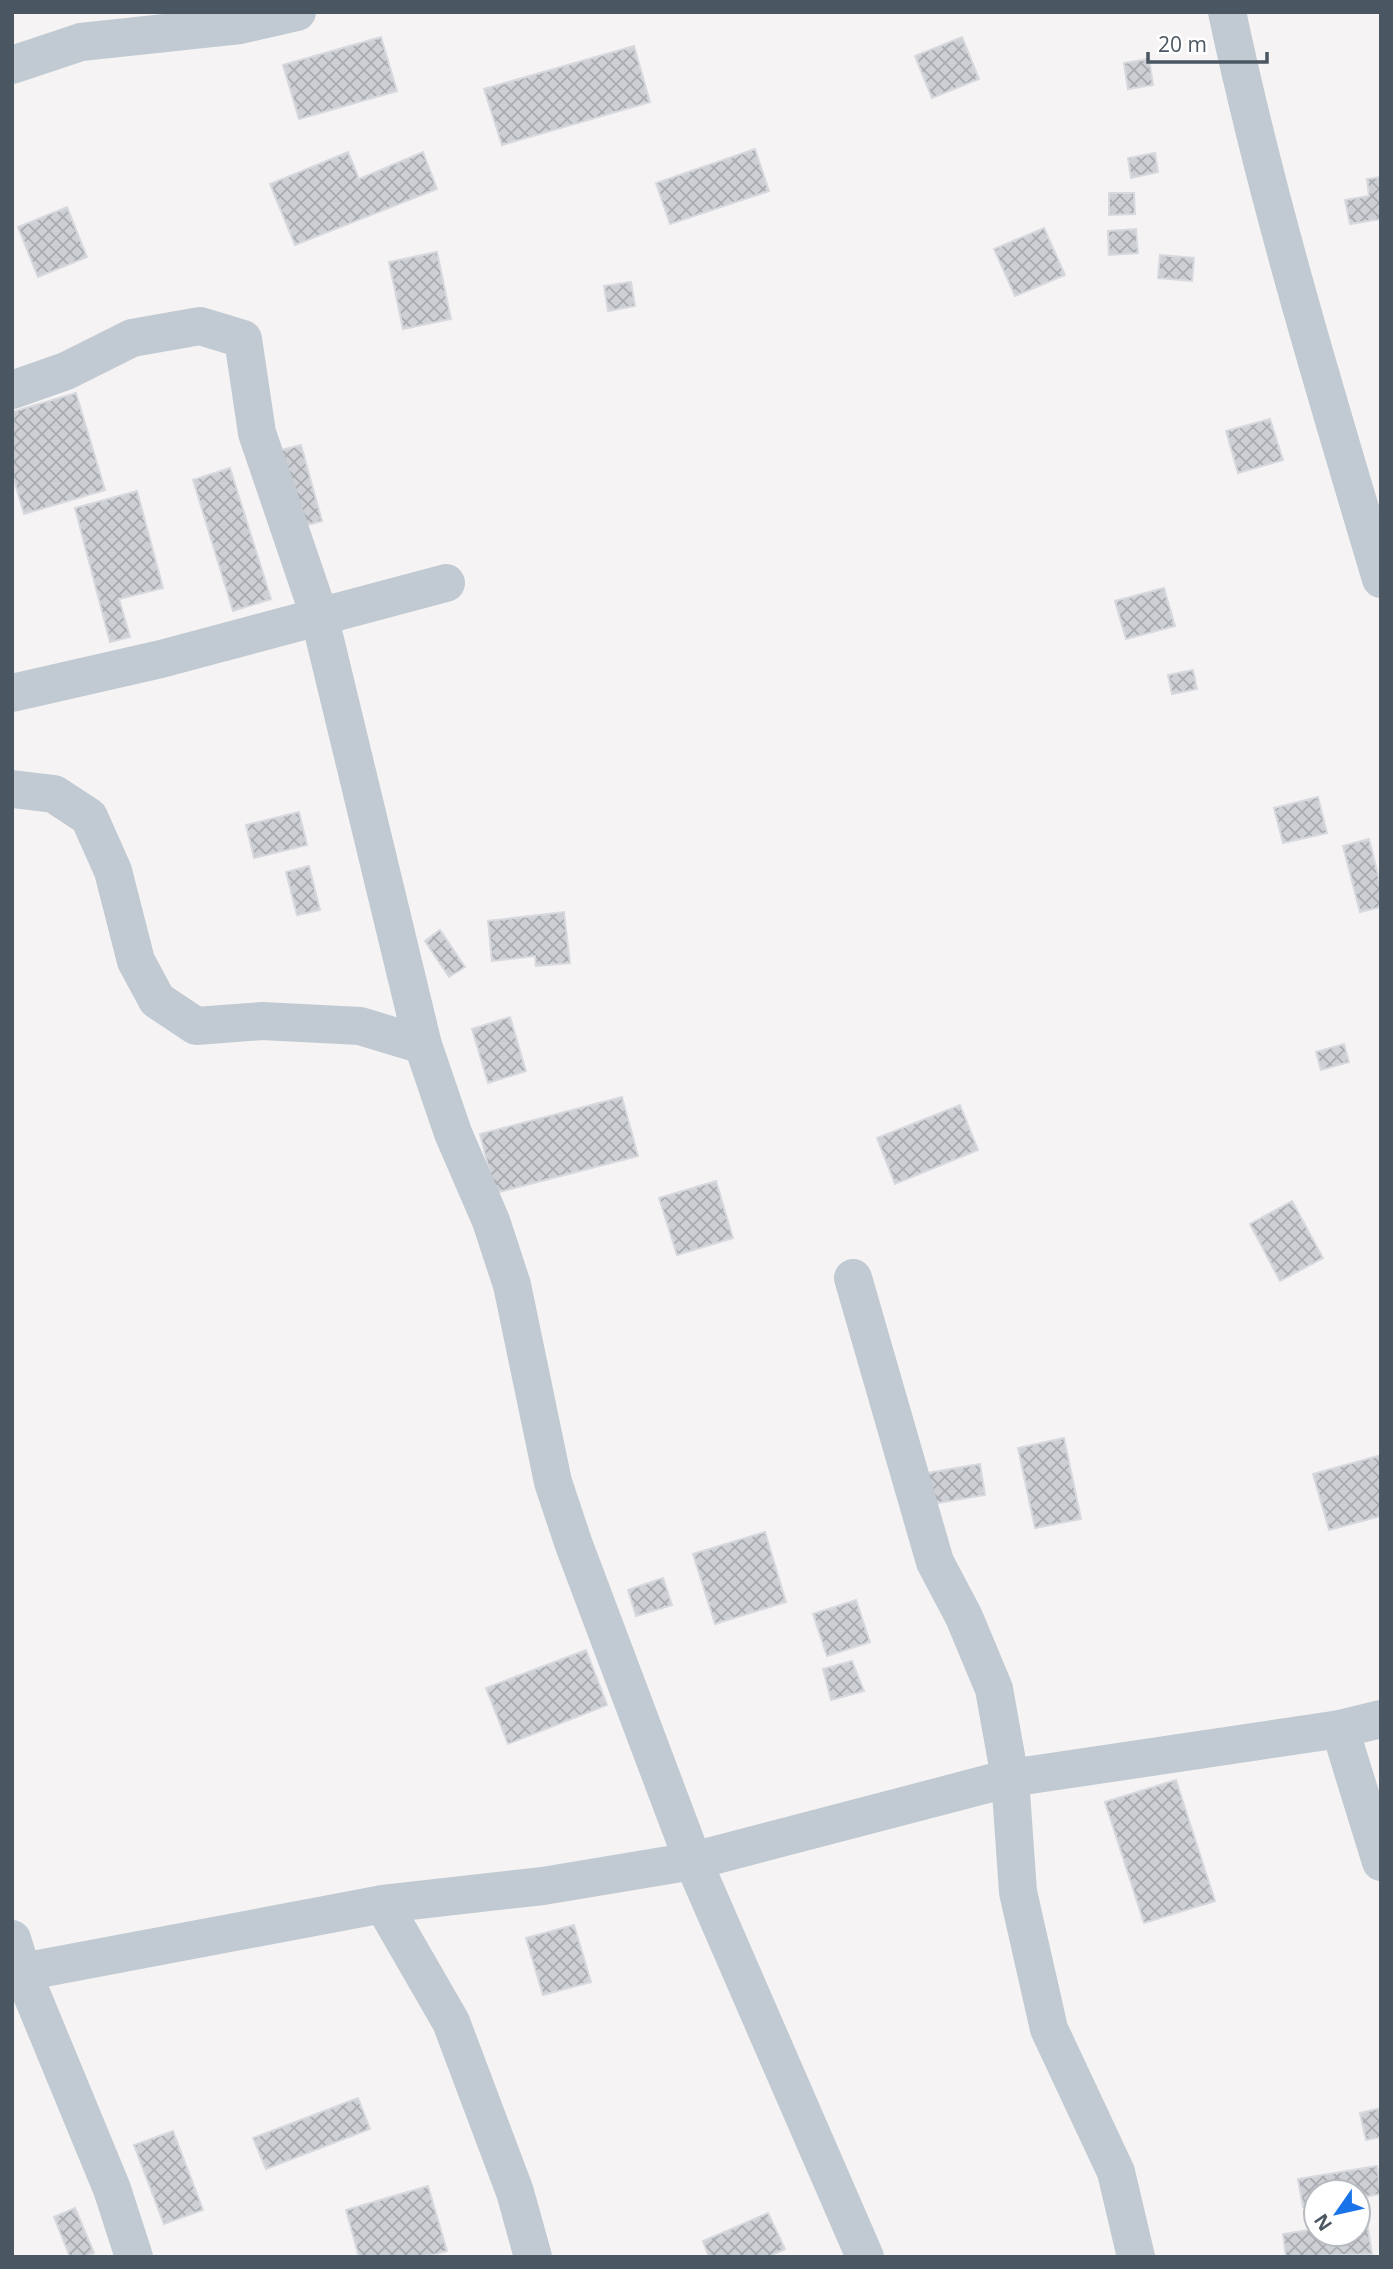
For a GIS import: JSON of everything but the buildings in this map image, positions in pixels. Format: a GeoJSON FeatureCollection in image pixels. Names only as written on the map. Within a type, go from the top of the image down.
{"type":"FeatureCollection","features":[{"type":"Feature","properties":{"kind":"street"},"geometry":{"type":"LineString","coordinates":[[12,65],[80,43],[240,25],[296,12]]}},
{"type":"Feature","properties":{"kind":"street"},"geometry":{"type":"LineString","coordinates":[[1227,12],[1244,92],[1314,357],[1381,579]]}},
{"type":"Feature","properties":{"kind":"street"},"geometry":{"type":"LineString","coordinates":[[12,390],[66,370],[132,338],[200,326],[243,339],[257,433],[318,615],[423,1045],[453,1133],[491,1221],[512,1285],[543,1437],[570,1532],[693,1861],[865,2257]]}},
{"type":"Feature","properties":{"kind":"street"},"geometry":{"type":"LineString","coordinates":[[12,693],[161,659],[318,615],[369,606],[446,583]]}},
{"type":"Feature","properties":{"kind":"street"},"geometry":{"type":"LineString","coordinates":[[12,789],[54,793],[89,817],[113,871],[135,961],[157,1000],[196,1026],[262,1021],[360,1026],[423,1045]]}},
{"type":"Feature","properties":{"kind":"street"},"geometry":{"type":"LineString","coordinates":[[853,1278],[935,1562],[964,1617],[994,1689],[1010,1778],[1018,1892],[1049,2029],[1116,2172],[1136,2257]]}},
{"type":"Feature","properties":{"kind":"street"},"geometry":{"type":"LineString","coordinates":[[134,2257],[112,2189],[15,1962],[383,1905],[543,1886],[693,1861],[1010,1778],[1340,1730],[1381,1719]]}},
{"type":"Feature","properties":{"kind":"street"},"geometry":{"type":"LineString","coordinates":[[1340,1730],[1381,1863]]}},
{"type":"Feature","properties":{"kind":"street"},"geometry":{"type":"LineString","coordinates":[[383,1905],[451,2022],[515,2192],[533,2257]]}}]}
